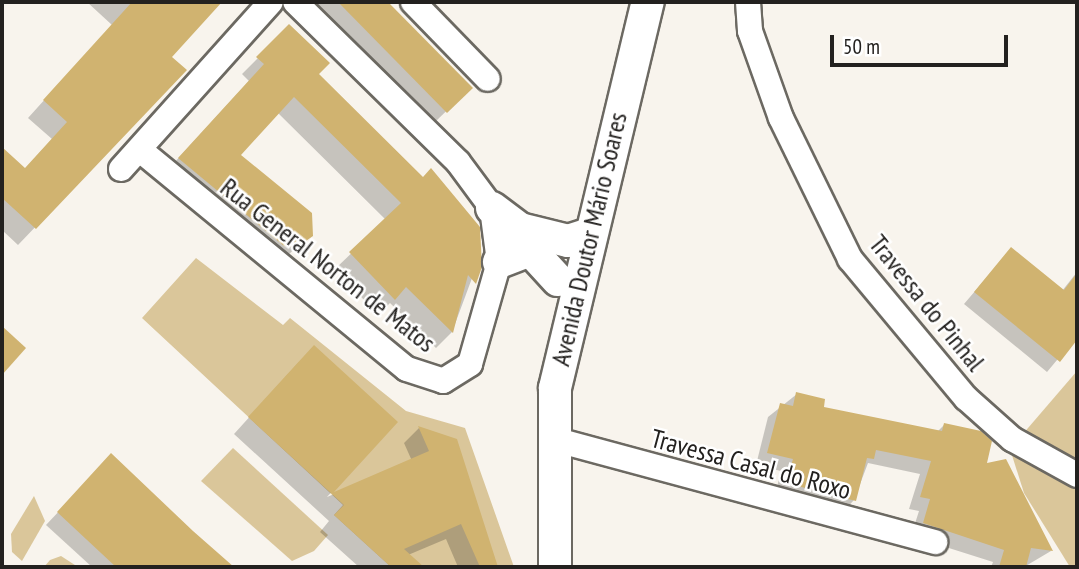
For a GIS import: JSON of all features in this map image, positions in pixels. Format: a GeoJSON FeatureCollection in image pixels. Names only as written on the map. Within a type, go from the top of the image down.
{"type":"FeatureCollection","features":[{"type":"Feature","properties":{"kind":"street"},"geometry":{"type":"LineString","coordinates":[[121,169],[271,2]]}},
{"type":"Feature","properties":{"kind":"street"},"geometry":{"type":"LineString","coordinates":[[295,2],[458,162],[492,208],[533,249],[558,280]]}},
{"type":"Feature","properties":{"kind":"street"},"geometry":{"type":"LineString","coordinates":[[413,2],[488,79]]}},
{"type":"Feature","properties":{"kind":"street","name":"Avenida Doutor Mário Soares"},"geometry":{"type":"LineString","coordinates":[[555,567],[555,388],[579,237],[648,2]]}},
{"type":"Feature","properties":{"kind":"street","name":"Travessa do Pinhal"},"geometry":{"type":"LineString","coordinates":[[748,2],[750,31],[781,118],[850,259],[966,398],[1012,439],[1077,475]]}},
{"type":"Feature","properties":{"kind":"street","name":"Rua General Norton de Matos"},"geometry":{"type":"LineString","coordinates":[[140,150],[392,358],[424,377],[443,381],[470,364],[499,262]]}},
{"type":"Feature","properties":{"kind":"street"},"geometry":{"type":"LineString","coordinates":[[492,208],[520,229],[579,237]]}},
{"type":"Feature","properties":{"kind":"street"},"geometry":{"type":"LineString","coordinates":[[492,208],[499,262],[533,249]]}},
{"type":"Feature","properties":{"kind":"street","name":"Avenida Doutor Mário Soares"},"geometry":{"type":"LineString","coordinates":[[555,388],[549,329],[558,280],[579,237]]}},
{"type":"Feature","properties":{"kind":"street","name":"Travessa Casal do Roxo"},"geometry":{"type":"LineString","coordinates":[[553,439],[935,542]]}},
{"type":"Feature","properties":{"kind":"shaded area"},"geometry":{"type":"Polygon","coordinates":[[[196,258],[283,325],[290,318],[406,411],[465,428],[514,567],[391,567],[334,515],[343,505],[142,318],[196,258]]]}},
{"type":"Feature","properties":{"kind":"shaded area"},"geometry":{"type":"Polygon","coordinates":[[[1077,371],[1077,567],[1070,567],[1024,493],[1010,449],[1077,371]]]}},
{"type":"Feature","properties":{"kind":"shaded area"},"geometry":{"type":"Polygon","coordinates":[[[233,448],[328,535],[314,551],[292,561],[201,481],[233,448]]]}},
{"type":"Feature","properties":{"kind":"shaded area"},"geometry":{"type":"Polygon","coordinates":[[[34,496],[45,521],[22,561],[12,552],[11,534],[34,496]]]}},
{"type":"Feature","properties":{"kind":"shaded area"},"geometry":{"type":"Polygon","coordinates":[[[61,556],[78,567],[44,567],[50,560],[61,556]]]}},
{"type":"Feature","properties":{"kind":"building"},"geometry":{"type":"Polygon","coordinates":[[[132,2],[222,2],[172,57],[187,70],[36,229],[2,198],[2,147],[25,168],[67,122],[43,100],[132,2]]]}},
{"type":"Feature","properties":{"kind":"building"},"geometry":{"type":"Polygon","coordinates":[[[338,2],[388,2],[473,88],[447,113],[338,2]]]}},
{"type":"Feature","properties":{"kind":"building"},"geometry":{"type":"Polygon","coordinates":[[[289,24],[330,63],[319,74],[423,177],[431,168],[480,227],[482,267],[476,284],[468,275],[453,333],[406,287],[395,300],[349,252],[401,203],[294,97],[241,155],[312,213],[313,236],[296,248],[284,246],[178,158],[264,64],[256,57],[289,24]]]}},
{"type":"Feature","properties":{"kind":"building"},"geometry":{"type":"Polygon","coordinates":[[[1011,247],[1064,290],[1077,273],[1077,340],[1060,362],[974,292],[1011,247]]]}},
{"type":"Feature","properties":{"kind":"building"},"geometry":{"type":"Polygon","coordinates":[[[2,326],[26,348],[2,375],[2,326]]]}},
{"type":"Feature","properties":{"kind":"building"},"geometry":{"type":"Polygon","coordinates":[[[314,345],[398,422],[334,492],[429,451],[418,426],[457,439],[498,567],[480,567],[461,524],[404,549],[424,567],[391,567],[334,515],[344,505],[248,417],[314,345]]]}},
{"type":"Feature","properties":{"kind":"building"},"geometry":{"type":"Polygon","coordinates":[[[796,392],[825,399],[824,407],[942,431],[944,423],[981,431],[992,441],[987,463],[1006,459],[1053,551],[1031,548],[1026,567],[999,567],[1004,550],[923,523],[930,499],[920,497],[931,461],[876,450],[874,459],[867,458],[856,501],[786,483],[793,459],[767,453],[780,403],[793,406],[796,392]]]}},
{"type":"Feature","properties":{"kind":"building"},"geometry":{"type":"Polygon","coordinates":[[[111,453],[234,567],[116,567],[57,512],[111,453]]]}}]}
